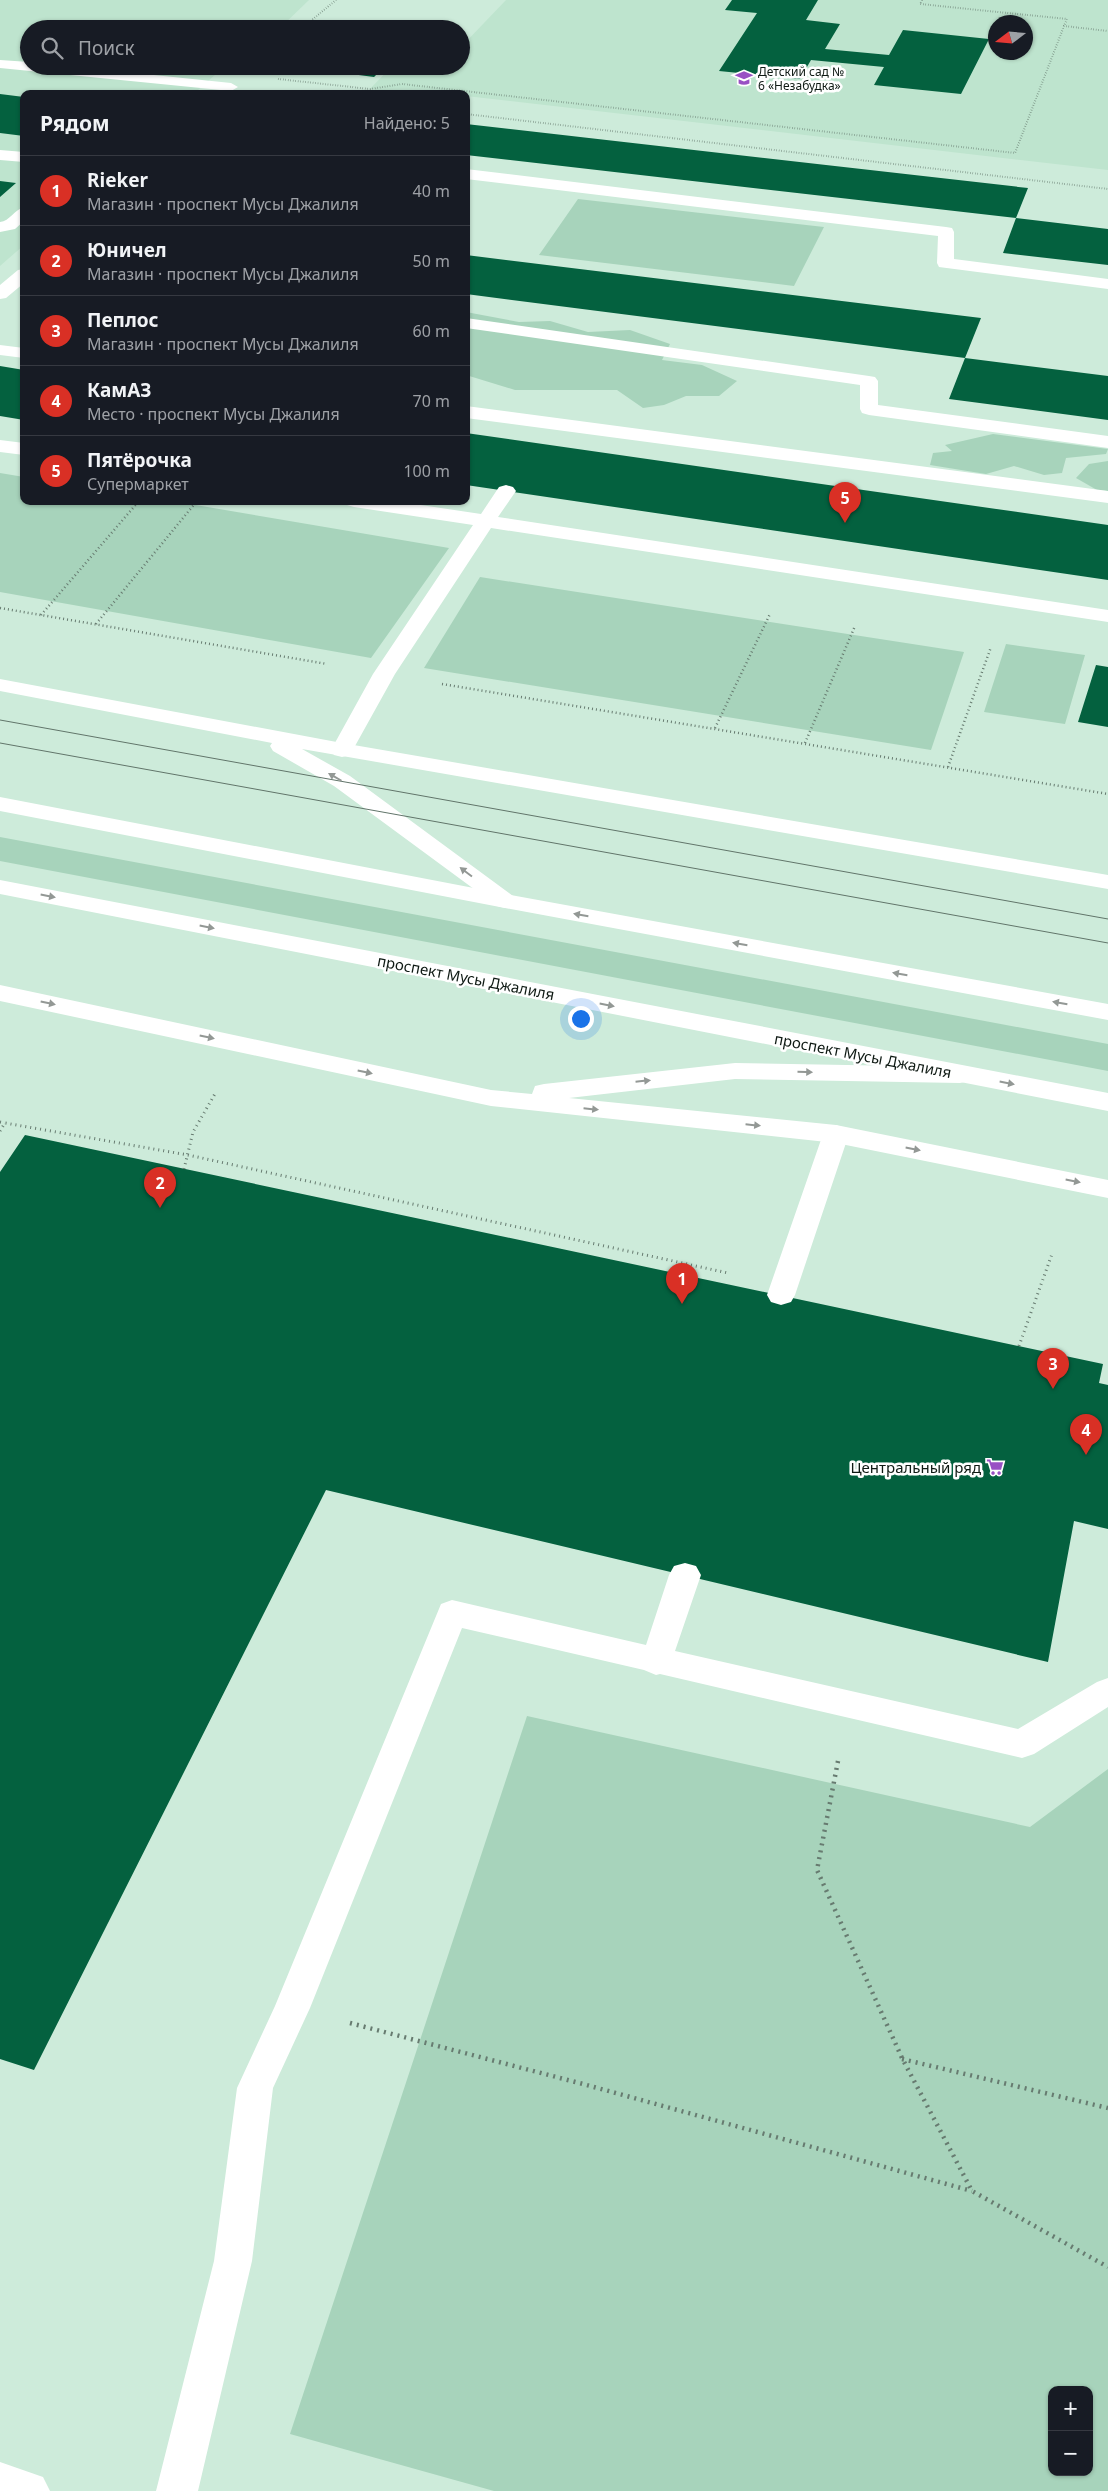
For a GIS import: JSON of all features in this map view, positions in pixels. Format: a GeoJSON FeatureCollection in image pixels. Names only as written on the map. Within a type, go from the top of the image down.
{"type":"FeatureCollection","features":[{"type":"Feature","properties":{"kind":"street"},"geometry":{"type":"LineString","coordinates":[[0,64],[20,66]]}},
{"type":"Feature","properties":{"kind":"street"},"geometry":{"type":"LineString","coordinates":[[116,75],[169,80],[226,90],[244,76]]}},
{"type":"Feature","properties":{"kind":"street"},"geometry":{"type":"LineString","coordinates":[[158,90],[169,80]]}},
{"type":"Feature","properties":{"kind":"street"},"geometry":{"type":"LineString","coordinates":[[0,155],[20,157]]}},
{"type":"Feature","properties":{"kind":"street"},"geometry":{"type":"LineString","coordinates":[[470,174],[946,232],[945,263],[1108,284]]}},
{"type":"Feature","properties":{"kind":"street"},"geometry":{"type":"LineString","coordinates":[[0,227],[9,226],[20,216]]}},
{"type":"Feature","properties":{"kind":"street"},"geometry":{"type":"LineString","coordinates":[[0,294],[20,277]]}},
{"type":"Feature","properties":{"kind":"street"},"geometry":{"type":"LineString","coordinates":[[470,324],[869,381],[869,409],[1108,442]]}},
{"type":"Feature","properties":{"kind":"street"},"geometry":{"type":"LineString","coordinates":[[0,350],[20,352]]}},
{"type":"Feature","properties":{"kind":"street"},"geometry":{"type":"LineString","coordinates":[[470,413],[543,429],[1108,497]]}},
{"type":"Feature","properties":{"kind":"street"},"geometry":{"type":"LineString","coordinates":[[0,446],[20,448]]}},
{"type":"Feature","properties":{"kind":"street"},"geometry":{"type":"LineString","coordinates":[[342,750],[384,674],[506,491]]}},
{"type":"Feature","properties":{"kind":"street"},"geometry":{"type":"LineString","coordinates":[[378,505],[486,523],[1108,616]]}},
{"type":"Feature","properties":{"kind":"street"},"geometry":{"type":"LineString","coordinates":[[0,684],[342,750],[1108,882]]}},
{"type":"Feature","properties":{"kind":"street"},"geometry":{"type":"LineString","coordinates":[[258,733],[342,781],[505,901]]}},
{"type":"Feature","properties":{"kind":"street"},"geometry":{"type":"LineString","coordinates":[[0,804],[505,901],[1108,1012]]}},
{"type":"Feature","properties":{"kind":"street","name":"проспект Мусы Джалиля"},"geometry":{"type":"LineString","coordinates":[[0,887],[1108,1102]]}},
{"type":"Feature","properties":{"kind":"street"},"geometry":{"type":"LineString","coordinates":[[0,993],[491,1098],[836,1134],[1108,1188]]}},
{"type":"Feature","properties":{"kind":"street"},"geometry":{"type":"LineString","coordinates":[[491,1098],[735,1071],[972,1076]]}},
{"type":"Feature","properties":{"kind":"street"},"geometry":{"type":"LineString","coordinates":[[781,1295],[836,1134]]}},
{"type":"Feature","properties":{"kind":"street"},"geometry":{"type":"LineString","coordinates":[[656,1662],[685,1575]]}},
{"type":"Feature","properties":{"kind":"street"},"geometry":{"type":"LineString","coordinates":[[177,2491],[233,2261],[255,2088],[292,2008],[452,1613],[656,1662],[1022,1744],[1108,1691]]}},
{"type":"Feature","properties":{"kind":"street"},"geometry":{"type":"LineString","coordinates":[[0,2482],[29,2491]]}},
{"type":"Feature","properties":{"kind":"path"},"geometry":{"type":"LineString","coordinates":[[312,20],[336,0]]}},
{"type":"Feature","properties":{"kind":"path"},"geometry":{"type":"LineString","coordinates":[[470,92],[1015,153],[1067,19],[920,4],[922,0]]}},
{"type":"Feature","properties":{"kind":"path"},"geometry":{"type":"LineString","coordinates":[[1064,26],[1108,31]]}},
{"type":"Feature","properties":{"kind":"path"},"geometry":{"type":"LineString","coordinates":[[244,76],[370,89],[402,84],[455,90]]}},
{"type":"Feature","properties":{"kind":"path"},"geometry":{"type":"LineString","coordinates":[[470,114],[1108,189]]}},
{"type":"Feature","properties":{"kind":"path"},"geometry":{"type":"LineString","coordinates":[[41,615],[136,505]]}},
{"type":"Feature","properties":{"kind":"path"},"geometry":{"type":"LineString","coordinates":[[95,624],[194,505]]}},
{"type":"Feature","properties":{"kind":"path"},"geometry":{"type":"LineString","coordinates":[[715,728],[792,568]]}},
{"type":"Feature","properties":{"kind":"path"},"geometry":{"type":"LineString","coordinates":[[805,743],[875,581]]}},
{"type":"Feature","properties":{"kind":"path"},"geometry":{"type":"LineString","coordinates":[[948,767],[1007,602]]}},
{"type":"Feature","properties":{"kind":"path"},"geometry":{"type":"LineString","coordinates":[[0,608],[384,674],[1108,794]]}},
{"type":"Feature","properties":{"kind":"path"},"geometry":{"type":"LineString","coordinates":[[184,1169],[193,1132],[218,1089]]}},
{"type":"Feature","properties":{"kind":"path"},"geometry":{"type":"LineString","coordinates":[[0,1122],[188,1155],[728,1273]]}},
{"type":"Feature","properties":{"kind":"path"},"geometry":{"type":"LineString","coordinates":[[0,1131],[6,1123]]}},
{"type":"Feature","properties":{"kind":"path"},"geometry":{"type":"LineString","coordinates":[[1020,1346],[1052,1254]]}},
{"type":"Feature","properties":{"kind":"path"},"geometry":{"type":"LineString","coordinates":[[849,1706],[817,1870],[902,2058],[972,2191]]}},
{"type":"Feature","properties":{"kind":"path"},"geometry":{"type":"LineString","coordinates":[[292,2008],[584,2084],[972,2191],[1108,2267]]}},
{"type":"Feature","properties":{"kind":"path"},"geometry":{"type":"LineString","coordinates":[[902,2058],[1108,2108]]}},
{"type":"Feature","properties":{"kind":"shaded area"},"geometry":{"type":"Polygon","coordinates":[[[0,0],[309,0],[288,20],[20,20],[20,75],[215,75],[198,90],[20,90],[20,248],[0,266],[0,0]]]}},
{"type":"Feature","properties":{"kind":"shaded area","name":"Детский сад № 6 «Незабудка»"},"geometry":{"type":"Polygon","coordinates":[[[506,0],[1108,0],[1108,170],[470,96],[470,90],[370,89],[383,75],[470,75],[470,38],[506,0]]]}},
{"type":"Feature","properties":{"kind":"shaded area"},"geometry":{"type":"Polygon","coordinates":[[[578,199],[824,227],[794,286],[539,255],[578,199]]]}},
{"type":"Feature","properties":{"kind":"shaded area"},"geometry":{"type":"Polygon","coordinates":[[[470,313],[519,322],[550,321],[588,332],[630,330],[670,344],[662,360],[702,365],[737,381],[719,396],[686,396],[664,405],[643,408],[617,390],[515,390],[470,376],[470,313]]]}},
{"type":"Feature","properties":{"kind":"shaded area"},"geometry":{"type":"Polygon","coordinates":[[[993,434],[1108,449],[1106,454],[1066,458],[1062,473],[1044,475],[1014,466],[986,474],[930,465],[933,453],[952,451],[945,445],[993,434]]]}},
{"type":"Feature","properties":{"kind":"shaded area"},"geometry":{"type":"Polygon","coordinates":[[[1108,461],[1108,491],[1097,490],[1076,478],[1089,464],[1108,461]]]}},
{"type":"Feature","properties":{"kind":"shaded area"},"geometry":{"type":"Polygon","coordinates":[[[0,473],[20,476],[20,505],[196,505],[449,548],[371,658],[0,592],[0,473]]]}},
{"type":"Feature","properties":{"kind":"shaded area"},"geometry":{"type":"Polygon","coordinates":[[[480,577],[964,652],[931,750],[424,668],[480,577]]]}},
{"type":"Feature","properties":{"kind":"shaded area"},"geometry":{"type":"Polygon","coordinates":[[[1006,644],[1085,655],[1065,724],[984,712],[1006,644]]]}},
{"type":"Feature","properties":{"kind":"shaded area"},"geometry":{"type":"Polygon","coordinates":[[[0,837],[1108,1044],[1108,1071],[0,861],[0,837]]]}},
{"type":"Feature","properties":{"kind":"shaded area"},"geometry":{"type":"Polygon","coordinates":[[[527,1716],[1030,1827],[1108,1769],[1108,2491],[494,2491],[290,2434],[527,1716]]]}},
{"type":"Feature","properties":{"kind":"building"},"geometry":{"type":"Polygon","coordinates":[[[732,0],[818,0],[806,20],[840,24],[825,49],[889,55],[903,30],[988,39],[988,41],[961,94],[874,85],[884,67],[811,60],[800,79],[719,71],[757,13],[725,10],[732,0]]]}},
{"type":"Feature","properties":{"kind":"building"},"geometry":{"type":"Polygon","coordinates":[[[359,75],[376,75],[374,77],[359,75]]]}},
{"type":"Feature","properties":{"kind":"building"},"geometry":{"type":"Polygon","coordinates":[[[0,94],[20,96],[20,136],[0,133],[0,94]]]}},
{"type":"Feature","properties":{"kind":"building"},"geometry":{"type":"Polygon","coordinates":[[[470,124],[1028,188],[1016,218],[470,155],[470,124]]]}},
{"type":"Feature","properties":{"kind":"building"},"geometry":{"type":"Polygon","coordinates":[[[0,181],[16,183],[0,197],[0,181]]]}},
{"type":"Feature","properties":{"kind":"building"},"geometry":{"type":"Polygon","coordinates":[[[1016,218],[1108,229],[1108,265],[1003,253],[1016,218]]]}},
{"type":"Feature","properties":{"kind":"building"},"geometry":{"type":"Polygon","coordinates":[[[470,255],[981,318],[965,358],[470,295],[470,255]]]}},
{"type":"Feature","properties":{"kind":"building"},"geometry":{"type":"Polygon","coordinates":[[[965,358],[1108,376],[1108,420],[949,399],[965,358]]]}},
{"type":"Feature","properties":{"kind":"building"},"geometry":{"type":"Polygon","coordinates":[[[0,366],[20,369],[20,419],[0,416],[0,366]]]}},
{"type":"Feature","properties":{"kind":"building"},"geometry":{"type":"Polygon","coordinates":[[[470,434],[1108,525],[1108,580],[470,486],[470,434]]]}},
{"type":"Feature","properties":{"kind":"building"},"geometry":{"type":"Polygon","coordinates":[[[1096,665],[1108,667],[1108,727],[1078,722],[1096,665]]]}},
{"type":"Feature","properties":{"kind":"building"},"geometry":{"type":"Polygon","coordinates":[[[25,1135],[1103,1364],[1099,1383],[1108,1385],[1108,1529],[1074,1521],[1048,1662],[326,1490],[34,2070],[0,2059],[0,1172],[25,1135]]]}},
{"type":"Feature","properties":{"kind":"tram line"},"geometry":{"type":"LineString","coordinates":[[0,720],[1108,919]]}},
{"type":"Feature","properties":{"kind":"tram line"},"geometry":{"type":"LineString","coordinates":[[0,743],[1108,943]]}},
{"type":"Feature","properties":{"kind":"place","name":"Детский сад № 6 «Незабудка»"},"geometry":{"type":"Point","coordinates":[744,78]}},
{"type":"Feature","properties":{"kind":"place","name":"Пятёрочка"},"geometry":{"type":"Point","coordinates":[845,523]}},
{"type":"Feature","properties":{"kind":"place","name":"Юничел"},"geometry":{"type":"Point","coordinates":[160,1208]}},
{"type":"Feature","properties":{"kind":"place","name":"Rieker"},"geometry":{"type":"Point","coordinates":[682,1304]}},
{"type":"Feature","properties":{"kind":"place","name":"Пеплос"},"geometry":{"type":"Point","coordinates":[1053,1389]}},
{"type":"Feature","properties":{"kind":"place","name":"КамАЗ"},"geometry":{"type":"Point","coordinates":[1086,1455]}},
{"type":"Feature","properties":{"kind":"place","name":"Центральный ряд"},"geometry":{"type":"Point","coordinates":[995,1467]}}]}
